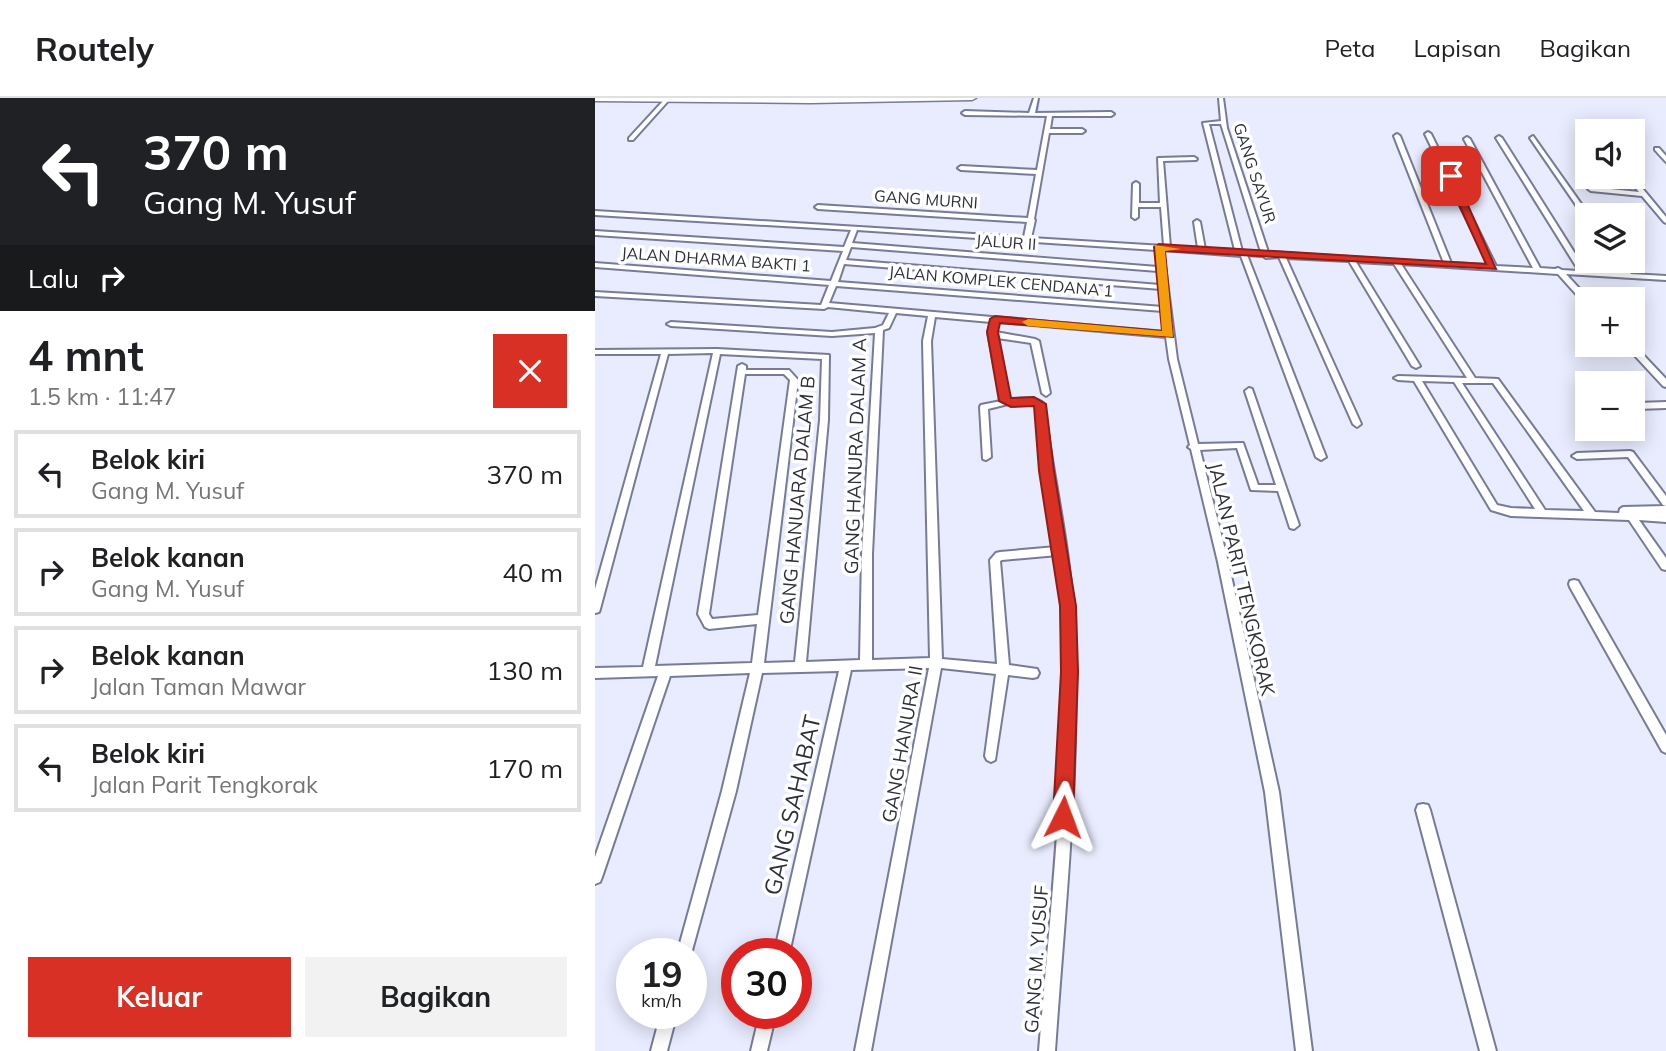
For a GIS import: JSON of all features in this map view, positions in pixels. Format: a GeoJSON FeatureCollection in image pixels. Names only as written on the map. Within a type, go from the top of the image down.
{"type":"FeatureCollection","features":[{"type":"Feature","properties":{"kind":"highway"},"geometry":{"type":"LineString","coordinates":[[690,98],[824,98]]}},
{"type":"Feature","properties":{"kind":"highway"},"geometry":{"type":"LineString","coordinates":[[836,98],[867,98]]}},
{"type":"Feature","properties":{"kind":"highway"},"geometry":{"type":"LineString","coordinates":[[595,100],[972,98]]}},
{"type":"Feature","properties":{"kind":"street"},"geometry":{"type":"LineString","coordinates":[[1035,113],[1036,98]]}},
{"type":"Feature","properties":{"kind":"street","name":"GANG SAYUR"},"geometry":{"type":"LineString","coordinates":[[1221,98],[1223,122],[1266,256]]}},
{"type":"Feature","properties":{"kind":"street"},"geometry":{"type":"LineString","coordinates":[[631,139],[666,101]]}},
{"type":"Feature","properties":{"kind":"street"},"geometry":{"type":"LineString","coordinates":[[965,113],[1111,114]]}},
{"type":"Feature","properties":{"kind":"street"},"geometry":{"type":"LineString","coordinates":[[1027,239],[1032,220],[1037,172],[1048,131],[1048,114]]}},
{"type":"Feature","properties":{"kind":"street"},"geometry":{"type":"LineString","coordinates":[[1223,122],[1206,123],[1242,254],[1321,457]]}},
{"type":"Feature","properties":{"kind":"street"},"geometry":{"type":"LineString","coordinates":[[1048,131],[1082,131]]}},
{"type":"Feature","properties":{"kind":"street"},"geometry":{"type":"LineString","coordinates":[[1428,134],[1493,267]]}},
{"type":"Feature","properties":{"kind":"street"},"geometry":{"type":"LineString","coordinates":[[1397,136],[1449,265]]}},
{"type":"Feature","properties":{"kind":"street"},"geometry":{"type":"LineString","coordinates":[[1499,138],[1575,259]]}},
{"type":"Feature","properties":{"kind":"street"},"geometry":{"type":"LineString","coordinates":[[1533,138],[1577,203]]}},
{"type":"Feature","properties":{"kind":"street"},"geometry":{"type":"LineString","coordinates":[[1467,139],[1537,269]]}},
{"type":"Feature","properties":{"kind":"street"},"geometry":{"type":"LineString","coordinates":[[1657,149],[1666,160]]}},
{"type":"Feature","properties":{"kind":"street","name":"JALAN PARIT TENGKORAK"},"geometry":{"type":"LineString","coordinates":[[1194,159],[1160,159],[1163,205],[1160,269],[1162,288],[1168,335],[1223,562],[1272,792],[1304,1051]]}},
{"type":"Feature","properties":{"kind":"street"},"geometry":{"type":"LineString","coordinates":[[961,168],[1037,172]]}},
{"type":"Feature","properties":{"kind":"street"},"geometry":{"type":"LineString","coordinates":[[1135,217],[1136,184]]}},
{"type":"Feature","properties":{"kind":"street"},"geometry":{"type":"LineString","coordinates":[[1591,189],[1644,194]]}},
{"type":"Feature","properties":{"kind":"street"},"geometry":{"type":"LineString","coordinates":[[1640,189],[1666,221]]}},
{"type":"Feature","properties":{"kind":"street"},"geometry":{"type":"LineString","coordinates":[[1135,205],[1163,205]]}},
{"type":"Feature","properties":{"kind":"street","name":"GANG MURNI"},"geometry":{"type":"LineString","coordinates":[[818,206],[1032,220]]}},
{"type":"Feature","properties":{"kind":"street"},"geometry":{"type":"LineString","coordinates":[[595,213],[1266,256],[1575,272]]}},
{"type":"Feature","properties":{"kind":"street"},"geometry":{"type":"LineString","coordinates":[[1197,222],[1202,250]]}},
{"type":"Feature","properties":{"kind":"street"},"geometry":{"type":"LineString","coordinates":[[827,305],[855,228]]}},
{"type":"Feature","properties":{"kind":"street","name":"JALUR II"},"geometry":{"type":"LineString","coordinates":[[595,233],[848,247],[1160,269]]}},
{"type":"Feature","properties":{"kind":"street"},"geometry":{"type":"LineString","coordinates":[[1282,256],[1357,425]]}},
{"type":"Feature","properties":{"kind":"street"},"geometry":{"type":"LineString","coordinates":[[1352,260],[1416,366]]}},
{"type":"Feature","properties":{"kind":"street"},"geometry":{"type":"LineString","coordinates":[[842,262],[1162,288]]}},
{"type":"Feature","properties":{"kind":"street"},"geometry":{"type":"LineString","coordinates":[[1397,263],[1472,379]]}},
{"type":"Feature","properties":{"kind":"street","name":"JALAN DHARMA BAKTI 1"},"geometry":{"type":"LineString","coordinates":[[595,265],[835,281]]}},
{"type":"Feature","properties":{"kind":"street"},"geometry":{"type":"LineString","coordinates":[[1560,273],[1575,289]]}},
{"type":"Feature","properties":{"kind":"street"},"geometry":{"type":"LineString","coordinates":[[1598,273],[1666,278]]}},
{"type":"Feature","properties":{"kind":"street","name":"JALAN KOMPLEK CENDANA 1"},"geometry":{"type":"LineString","coordinates":[[835,281],[1165,309]]}},
{"type":"Feature","properties":{"kind":"street"},"geometry":{"type":"LineString","coordinates":[[595,294],[822,307],[827,305],[1168,335]]}},
{"type":"Feature","properties":{"kind":"street"},"geometry":{"type":"LineString","coordinates":[[877,330],[886,326],[894,312]]}},
{"type":"Feature","properties":{"kind":"street","name":"GANG HANURA II"},"geometry":{"type":"LineString","coordinates":[[863,1051],[936,663],[927,334],[932,314]]}},
{"type":"Feature","properties":{"kind":"street"},"geometry":{"type":"LineString","coordinates":[[986,457],[985,407],[1007,402],[994,335],[995,319]]}},
{"type":"Feature","properties":{"kind":"street","name":"GANG HANURA DALAM A"},"geometry":{"type":"LineString","coordinates":[[671,324],[832,334],[877,330],[866,665]]}},
{"type":"Feature","properties":{"kind":"street"},"geometry":{"type":"LineString","coordinates":[[994,335],[1035,341],[1046,393]]}},
{"type":"Feature","properties":{"kind":"street"},"geometry":{"type":"LineString","coordinates":[[648,672],[717,351]]}},
{"type":"Feature","properties":{"kind":"street","name":"GANG HANUARA DALAM B"},"geometry":{"type":"LineString","coordinates":[[595,353],[717,351],[827,356],[824,420],[800,667]]}},
{"type":"Feature","properties":{"kind":"street"},"geometry":{"type":"LineString","coordinates":[[595,609],[665,352]]}},
{"type":"Feature","properties":{"kind":"street"},"geometry":{"type":"LineString","coordinates":[[1640,357],[1666,384]]}},
{"type":"Feature","properties":{"kind":"street"},"geometry":{"type":"LineString","coordinates":[[688,938],[729,791],[757,669],[794,380],[792,375],[786,372],[741,373],[703,614],[709,624],[763,619]]}},
{"type":"Feature","properties":{"kind":"street"},"geometry":{"type":"LineString","coordinates":[[1398,378],[1495,381],[1592,515]]}},
{"type":"Feature","properties":{"kind":"street"},"geometry":{"type":"LineString","coordinates":[[1416,378],[1492,504],[1500,510],[1666,518]]}},
{"type":"Feature","properties":{"kind":"street"},"geometry":{"type":"LineString","coordinates":[[1456,379],[1542,513]]}},
{"type":"Feature","properties":{"kind":"street"},"geometry":{"type":"LineString","coordinates":[[1249,391],[1294,525]]}},
{"type":"Feature","properties":{"kind":"street","name":"GANG M. YUSUF"},"geometry":{"type":"LineString","coordinates":[[1007,402],[1034,401],[1040,404],[1047,471],[1068,606],[1069,672],[1047,1051]]}},
{"type":"Feature","properties":{"kind":"street"},"geometry":{"type":"LineString","coordinates":[[1645,406],[1666,404]]}},
{"type":"Feature","properties":{"kind":"street"},"geometry":{"type":"LineString","coordinates":[[1193,447],[1240,445],[1254,488],[1282,488]]}},
{"type":"Feature","properties":{"kind":"street"},"geometry":{"type":"LineString","coordinates":[[1577,456],[1630,454],[1666,503]]}},
{"type":"Feature","properties":{"kind":"street"},"geometry":{"type":"LineString","coordinates":[[1619,511],[1666,510]]}},
{"type":"Feature","properties":{"kind":"street"},"geometry":{"type":"LineString","coordinates":[[1632,517],[1666,566]]}},
{"type":"Feature","properties":{"kind":"street"},"geometry":{"type":"LineString","coordinates":[[991,756],[1003,669],[996,558],[1060,551]]}},
{"type":"Feature","properties":{"kind":"street"},"geometry":{"type":"LineString","coordinates":[[1574,584],[1666,747]]}},
{"type":"Feature","properties":{"kind":"street"},"geometry":{"type":"LineString","coordinates":[[595,673],[936,663],[1033,673]]}},
{"type":"Feature","properties":{"kind":"street","name":"GANG SAHABAT"},"geometry":{"type":"LineString","coordinates":[[785,938],[846,666]]}},
{"type":"Feature","properties":{"kind":"street"},"geometry":{"type":"LineString","coordinates":[[595,877],[666,671]]}},
{"type":"Feature","properties":{"kind":"street"},"geometry":{"type":"LineString","coordinates":[[1423,810],[1488,1051]]}},
{"type":"Feature","properties":{"kind":"street"},"geometry":{"type":"LineString","coordinates":[[659,1051],[665,1029]]}},
{"type":"Feature","properties":{"kind":"street"},"geometry":{"type":"LineString","coordinates":[[759,1051],[764,1029]]}},
{"type":"Feature","properties":{"kind":"waterway"},"geometry":{"type":"LineString","coordinates":[[1037,114],[1039,98]]}},
{"type":"Feature","properties":{"kind":"waterway"},"geometry":{"type":"LineString","coordinates":[[1036,173],[1044,132]]}},
{"type":"Feature","properties":{"kind":"waterway"},"geometry":{"type":"LineString","coordinates":[[1247,256],[1264,257]]}},
{"type":"Feature","properties":{"kind":"waterway"},"geometry":{"type":"LineString","coordinates":[[1327,260],[1666,281]]}},
{"type":"Feature","properties":{"kind":"slow traffic"},"geometry":{"type":"LineString","coordinates":[[1028,322],[1168,335],[1159,247],[1176,249]]}},
{"type":"Feature","properties":{"kind":"route"},"geometry":{"type":"LineString","coordinates":[[1063,817],[1069,672],[1068,606],[1047,471],[1040,404],[1038,401],[1005,401],[992,332],[995,319],[1168,335],[1159,247],[1493,267],[1451,176]]}}]}
